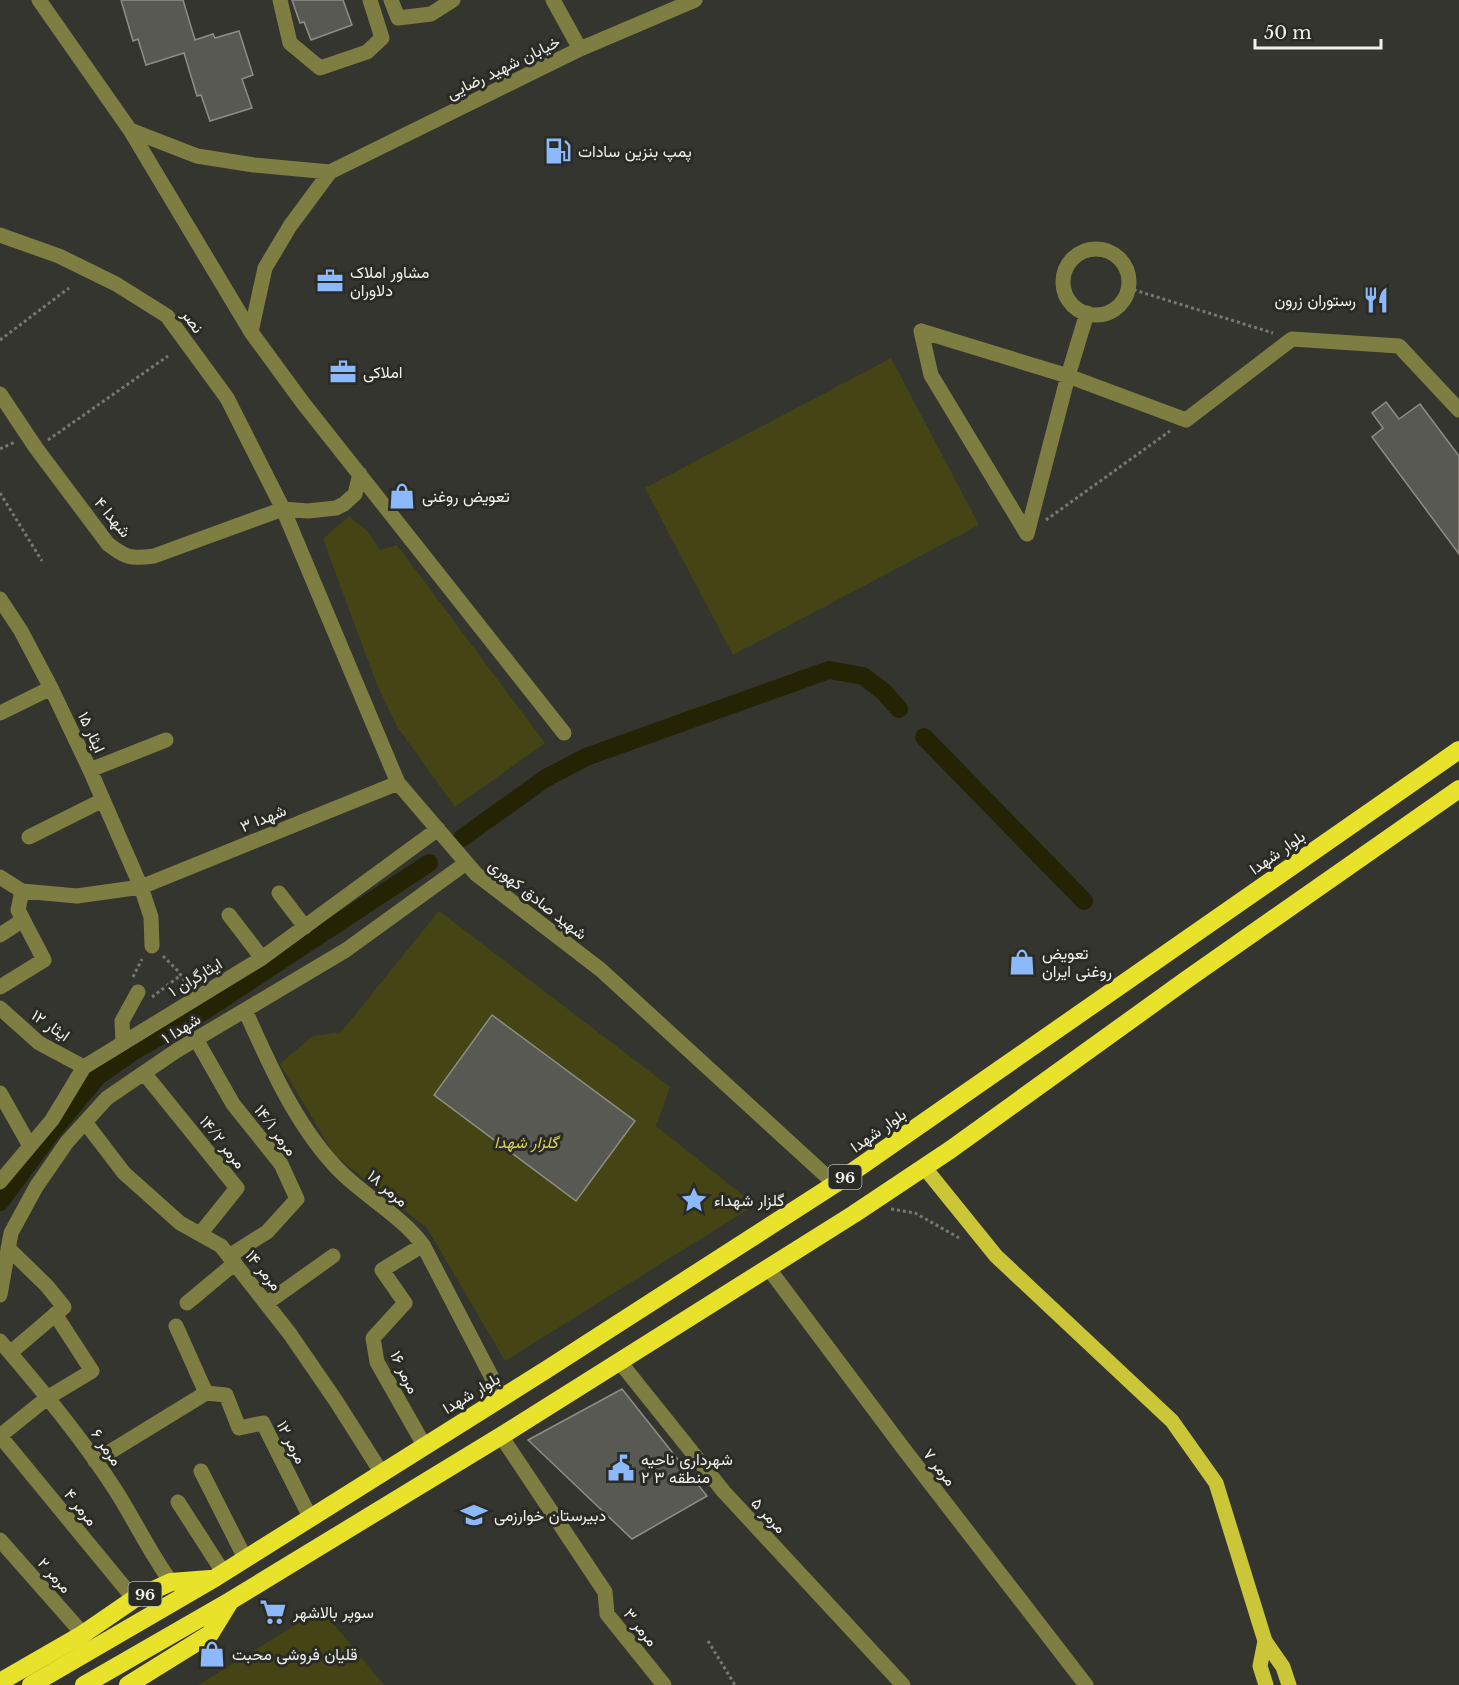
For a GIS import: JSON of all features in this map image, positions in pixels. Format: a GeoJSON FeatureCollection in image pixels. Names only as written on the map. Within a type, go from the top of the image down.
{"type":"FeatureCollection","features":[{"type":"Feature","properties":{"kind":"highway","name":"بلوار شهدا"},"geometry":{"type":"LineString","coordinates":[[31,1685],[219,1575],[835,1184],[1395,795],[1459,756]]}},
{"type":"Feature","properties":{"kind":"highway","name":"96"},"geometry":{"type":"LineString","coordinates":[[128,1685],[210,1634],[230,1601],[501,1437],[769,1269],[924,1167],[1459,789]]}},
{"type":"Feature","properties":{"kind":"highway"},"geometry":{"type":"LineString","coordinates":[[1395,795],[1410,800],[1414,805],[1417,819]]}},
{"type":"Feature","properties":{"kind":"highway","name":"96"},"geometry":{"type":"LineString","coordinates":[[0,1682],[83,1634],[134,1599],[171,1582],[219,1575]]}},
{"type":"Feature","properties":{"kind":"highway"},"geometry":{"type":"LineString","coordinates":[[84,1685],[230,1601]]}},
{"type":"Feature","properties":{"kind":"main road"},"geometry":{"type":"LineString","coordinates":[[924,1167],[996,1256],[1172,1421],[1216,1483],[1265,1641],[1283,1667],[1289,1685]]}},
{"type":"Feature","properties":{"kind":"main road"},"geometry":{"type":"LineString","coordinates":[[1265,1641],[1260,1666],[1266,1685]]}},
{"type":"Feature","properties":{"kind":"street"},"geometry":{"type":"LineString","coordinates":[[39,0],[130,130],[251,332],[303,403],[564,733]]}},
{"type":"Feature","properties":{"kind":"street"},"geometry":{"type":"LineString","coordinates":[[280,0],[290,43],[320,69],[368,52],[382,38],[370,0]]}},
{"type":"Feature","properties":{"kind":"street"},"geometry":{"type":"LineString","coordinates":[[391,0],[398,18],[431,14],[453,0]]}},
{"type":"Feature","properties":{"kind":"street"},"geometry":{"type":"LineString","coordinates":[[553,0],[580,49]]}},
{"type":"Feature","properties":{"kind":"street","name":"خیابان شهید رضایی"},"geometry":{"type":"LineString","coordinates":[[251,332],[266,268],[290,226],[330,172],[580,49],[696,0]]}},
{"type":"Feature","properties":{"kind":"street"},"geometry":{"type":"LineString","coordinates":[[130,130],[197,156],[254,165],[330,172]]}},
{"type":"Feature","properties":{"kind":"street","name":"نصر"},"geometry":{"type":"LineString","coordinates":[[0,235],[59,256],[116,284],[167,316],[227,398],[283,509]]}},
{"type":"Feature","properties":{"kind":"street"},"geometry":{"type":"LineString","coordinates":[[1099,249],[1110,252],[1119,258],[1125,267],[1128,288],[1117,307],[1097,315],[1087,314],[1077,309],[1064,292],[1065,270],[1078,254],[1099,249]]}},
{"type":"Feature","properties":{"kind":"street"},"geometry":{"type":"LineString","coordinates":[[1027,534],[1068,376],[1087,314]]}},
{"type":"Feature","properties":{"kind":"street"},"geometry":{"type":"LineString","coordinates":[[1027,534],[931,375],[921,331],[1068,376],[1186,420],[1292,339],[1400,346],[1459,410]]}},
{"type":"Feature","properties":{"kind":"street","name":"شهدا ۴"},"geometry":{"type":"LineString","coordinates":[[0,394],[36,448],[108,544],[132,558],[154,556],[283,509]]}},
{"type":"Feature","properties":{"kind":"street"},"geometry":{"type":"LineString","coordinates":[[283,509],[308,511],[336,508],[355,494],[360,474]]}},
{"type":"Feature","properties":{"kind":"street","name":"شهید صادق کهوری"},"geometry":{"type":"LineString","coordinates":[[283,509],[398,783],[476,874],[601,970],[835,1184]]}},
{"type":"Feature","properties":{"kind":"street","name":"ایثار ۱۵"},"geometry":{"type":"LineString","coordinates":[[0,599],[21,631],[51,688],[141,886],[151,917],[152,946]]}},
{"type":"Feature","properties":{"kind":"street"},"geometry":{"type":"LineString","coordinates":[[0,713],[51,688]]}},
{"type":"Feature","properties":{"kind":"street"},"geometry":{"type":"LineString","coordinates":[[90,770],[166,740]]}},
{"type":"Feature","properties":{"kind":"street","name":"شهدا ۳"},"geometry":{"type":"LineString","coordinates":[[22,891],[77,896],[141,886],[398,783]]}},
{"type":"Feature","properties":{"kind":"street"},"geometry":{"type":"LineString","coordinates":[[29,837],[103,800]]}},
{"type":"Feature","properties":{"kind":"street","name":"ایثارگران ۱"},"geometry":{"type":"LineString","coordinates":[[0,1182],[52,1120],[84,1067],[262,958],[438,830]]}},
{"type":"Feature","properties":{"kind":"street","name":"شهدا ۱"},"geometry":{"type":"LineString","coordinates":[[0,1295],[11,1233],[36,1187],[67,1142],[107,1098],[196,1039],[346,950],[466,863]]}},
{"type":"Feature","properties":{"kind":"street"},"geometry":{"type":"LineString","coordinates":[[0,877],[22,891],[18,910],[44,960],[0,987]]}},
{"type":"Feature","properties":{"kind":"street"},"geometry":{"type":"LineString","coordinates":[[279,893],[305,927]]}},
{"type":"Feature","properties":{"kind":"street"},"geometry":{"type":"LineString","coordinates":[[229,915],[262,958]]}},
{"type":"Feature","properties":{"kind":"street"},"geometry":{"type":"LineString","coordinates":[[0,935],[23,920]]}},
{"type":"Feature","properties":{"kind":"street"},"geometry":{"type":"LineString","coordinates":[[123,1043],[122,1021],[138,992]]}},
{"type":"Feature","properties":{"kind":"street","name":"ایثار ۱۲"},"geometry":{"type":"LineString","coordinates":[[0,1008],[39,1043],[84,1067]]}},
{"type":"Feature","properties":{"kind":"street","name":"مرمر ۱۸"},"geometry":{"type":"LineString","coordinates":[[245,1010],[270,1066],[308,1134],[335,1167],[413,1231],[423,1245],[502,1397]]}},
{"type":"Feature","properties":{"kind":"street","name":"مرمر ۱۴/۱"},"geometry":{"type":"LineString","coordinates":[[196,1039],[233,1104],[281,1164],[297,1199],[267,1232],[232,1260]]}},
{"type":"Feature","properties":{"kind":"street","name":"مرمر ۱۴/۲"},"geometry":{"type":"LineString","coordinates":[[144,1073],[237,1188],[200,1234]]}},
{"type":"Feature","properties":{"kind":"street"},"geometry":{"type":"LineString","coordinates":[[0,1093],[30,1146]]}},
{"type":"Feature","properties":{"kind":"street","name":"مرمر ۱۴"},"geometry":{"type":"LineString","coordinates":[[86,1122],[124,1173],[180,1223],[221,1246],[267,1303],[336,1401],[381,1472]]}},
{"type":"Feature","properties":{"kind":"street","name":"مرمر ۱۶"},"geometry":{"type":"LineString","coordinates":[[423,1245],[382,1270],[405,1303],[373,1338],[377,1362],[424,1445]]}},
{"type":"Feature","properties":{"kind":"street"},"geometry":{"type":"LineString","coordinates":[[5,1347],[64,1307],[47,1286],[8,1248]]}},
{"type":"Feature","properties":{"kind":"street"},"geometry":{"type":"LineString","coordinates":[[267,1303],[333,1256]]}},
{"type":"Feature","properties":{"kind":"street"},"geometry":{"type":"LineString","coordinates":[[187,1303],[232,1260]]}},
{"type":"Feature","properties":{"kind":"street","name":"مرمر ۷"},"geometry":{"type":"LineString","coordinates":[[769,1269],[903,1448],[1086,1685]]}},
{"type":"Feature","properties":{"kind":"street"},"geometry":{"type":"LineString","coordinates":[[0,1436],[47,1398],[92,1371],[55,1314]]}},
{"type":"Feature","properties":{"kind":"street"},"geometry":{"type":"LineString","coordinates":[[95,1461],[206,1393],[176,1326]]}},
{"type":"Feature","properties":{"kind":"street","name":"مرمر ۶"},"geometry":{"type":"LineString","coordinates":[[5,1347],[73,1430],[95,1461],[116,1491],[151,1554],[171,1582]]}},
{"type":"Feature","properties":{"kind":"street","name":"مرمر ۵"},"geometry":{"type":"LineString","coordinates":[[619,1361],[724,1492],[903,1685]]}},
{"type":"Feature","properties":{"kind":"street","name":"مرمر ۱۲"},"geometry":{"type":"LineString","coordinates":[[206,1393],[226,1395],[239,1428],[263,1423],[310,1517]]}},
{"type":"Feature","properties":{"kind":"street","name":"مرمر ۴"},"geometry":{"type":"LineString","coordinates":[[0,1436],[134,1599]]}},
{"type":"Feature","properties":{"kind":"street","name":"مرمر ۳"},"geometry":{"type":"LineString","coordinates":[[501,1437],[605,1592],[608,1614],[664,1685]]}},
{"type":"Feature","properties":{"kind":"street"},"geometry":{"type":"LineString","coordinates":[[201,1471],[245,1558]]}},
{"type":"Feature","properties":{"kind":"street"},"geometry":{"type":"LineString","coordinates":[[178,1502],[219,1575]]}},
{"type":"Feature","properties":{"kind":"street","name":"مرمر ۲"},"geometry":{"type":"LineString","coordinates":[[0,1540],[83,1634]]}},
{"type":"Feature","properties":{"kind":"path"},"geometry":{"type":"LineString","coordinates":[[0,340],[69,288]]}},
{"type":"Feature","properties":{"kind":"path"},"geometry":{"type":"LineString","coordinates":[[1128,288],[1292,339]]}},
{"type":"Feature","properties":{"kind":"path"},"geometry":{"type":"LineString","coordinates":[[36,448],[168,356]]}},
{"type":"Feature","properties":{"kind":"path"},"geometry":{"type":"LineString","coordinates":[[1027,534],[1186,420]]}},
{"type":"Feature","properties":{"kind":"path"},"geometry":{"type":"LineString","coordinates":[[0,493],[42,561]]}},
{"type":"Feature","properties":{"kind":"path"},"geometry":{"type":"LineString","coordinates":[[181,975],[153,998],[138,992],[131,984],[138,965],[152,946],[181,975],[196,997]]}},
{"type":"Feature","properties":{"kind":"path"},"geometry":{"type":"LineString","coordinates":[[887,1209],[915,1213],[945,1232],[965,1241]]}},
{"type":"Feature","properties":{"kind":"path"},"geometry":{"type":"LineString","coordinates":[[708,1641],[735,1685]]}},
{"type":"Feature","properties":{"kind":"green space"},"geometry":{"type":"Polygon","coordinates":[[[891,358],[979,525],[733,655],[645,488],[891,358]]]}},
{"type":"Feature","properties":{"kind":"green space"},"geometry":{"type":"Polygon","coordinates":[[[349,516],[368,532],[380,550],[397,545],[545,743],[455,807],[398,728],[377,685],[323,539],[349,516]]]}},
{"type":"Feature","properties":{"kind":"green space","name":"گلزار شهدا"},"geometry":{"type":"Polygon","coordinates":[[[439,911],[670,1087],[656,1126],[755,1205],[505,1361],[427,1228],[335,1156],[280,1064],[313,1036],[341,1032],[439,911]]]}},
{"type":"Feature","properties":{"kind":"green space"},"geometry":{"type":"Polygon","coordinates":[[[321,1609],[384,1685],[198,1685],[321,1609]]]}},
{"type":"Feature","properties":{"kind":"building"},"geometry":{"type":"Polygon","coordinates":[[[121,0],[183,0],[195,40],[213,34],[215,38],[239,31],[253,75],[242,79],[252,108],[210,121],[201,95],[197,96],[184,53],[146,65],[138,39],[133,41],[121,0]]]}},
{"type":"Feature","properties":{"kind":"building"},"geometry":{"type":"Polygon","coordinates":[[[292,0],[343,0],[352,25],[311,40],[304,22],[300,23],[292,0]]]}},
{"type":"Feature","properties":{"kind":"building"},"geometry":{"type":"Polygon","coordinates":[[[1386,402],[1399,419],[1420,404],[1459,456],[1459,554],[1372,437],[1383,428],[1372,413],[1386,402]]]}},
{"type":"Feature","properties":{"kind":"building"},"geometry":{"type":"Polygon","coordinates":[[[492,1015],[635,1121],[576,1201],[434,1095],[492,1015]]]}},
{"type":"Feature","properties":{"kind":"building","name":"شهرداری ناحیه ۲ منطقه ۳"},"geometry":{"type":"Polygon","coordinates":[[[622,1389],[707,1496],[632,1539],[528,1440],[622,1389]]]}},
{"type":"Feature","properties":{"kind":"waterway"},"geometry":{"type":"LineString","coordinates":[[462,838],[546,778],[586,757],[829,670],[863,676],[883,691],[899,709]]}},
{"type":"Feature","properties":{"kind":"waterway"},"geometry":{"type":"LineString","coordinates":[[924,737],[1084,901]]}},
{"type":"Feature","properties":{"kind":"waterway"},"geometry":{"type":"LineString","coordinates":[[0,1202],[54,1129],[98,1076],[131,1053],[209,1008],[429,863]]}},
{"type":"Feature","properties":{"kind":"place","name":"پمپ بنزین سادات"},"geometry":{"type":"Point","coordinates":[558,151]}},
{"type":"Feature","properties":{"kind":"place","name":"مشاور املاک دلاوران"},"geometry":{"type":"Point","coordinates":[330,281]}},
{"type":"Feature","properties":{"kind":"place","name":"رستوران زرون"},"geometry":{"type":"Point","coordinates":[1376,300]}},
{"type":"Feature","properties":{"kind":"place","name":"املاکی"},"geometry":{"type":"Point","coordinates":[343,372]}},
{"type":"Feature","properties":{"kind":"place","name":"تعویض روغنی"},"geometry":{"type":"Point","coordinates":[402,496]}},
{"type":"Feature","properties":{"kind":"place","name":"تعویض روغنی ایران"},"geometry":{"type":"Point","coordinates":[1022,962]}},
{"type":"Feature","properties":{"kind":"place","name":"گلزار شهداء"},"geometry":{"type":"Point","coordinates":[694,1200]}},
{"type":"Feature","properties":{"kind":"place","name":"شهرداری ناحیه ۲ منطقه ۳"},"geometry":{"type":"Point","coordinates":[621,1468]}},
{"type":"Feature","properties":{"kind":"place","name":"دبیرستان خوارزمی"},"geometry":{"type":"Point","coordinates":[474,1515]}},
{"type":"Feature","properties":{"kind":"place","name":"سوپر بالاشهر"},"geometry":{"type":"Point","coordinates":[273,1612]}},
{"type":"Feature","properties":{"kind":"place","name":"قلیان فروشی محبت"},"geometry":{"type":"Point","coordinates":[212,1654]}}]}
